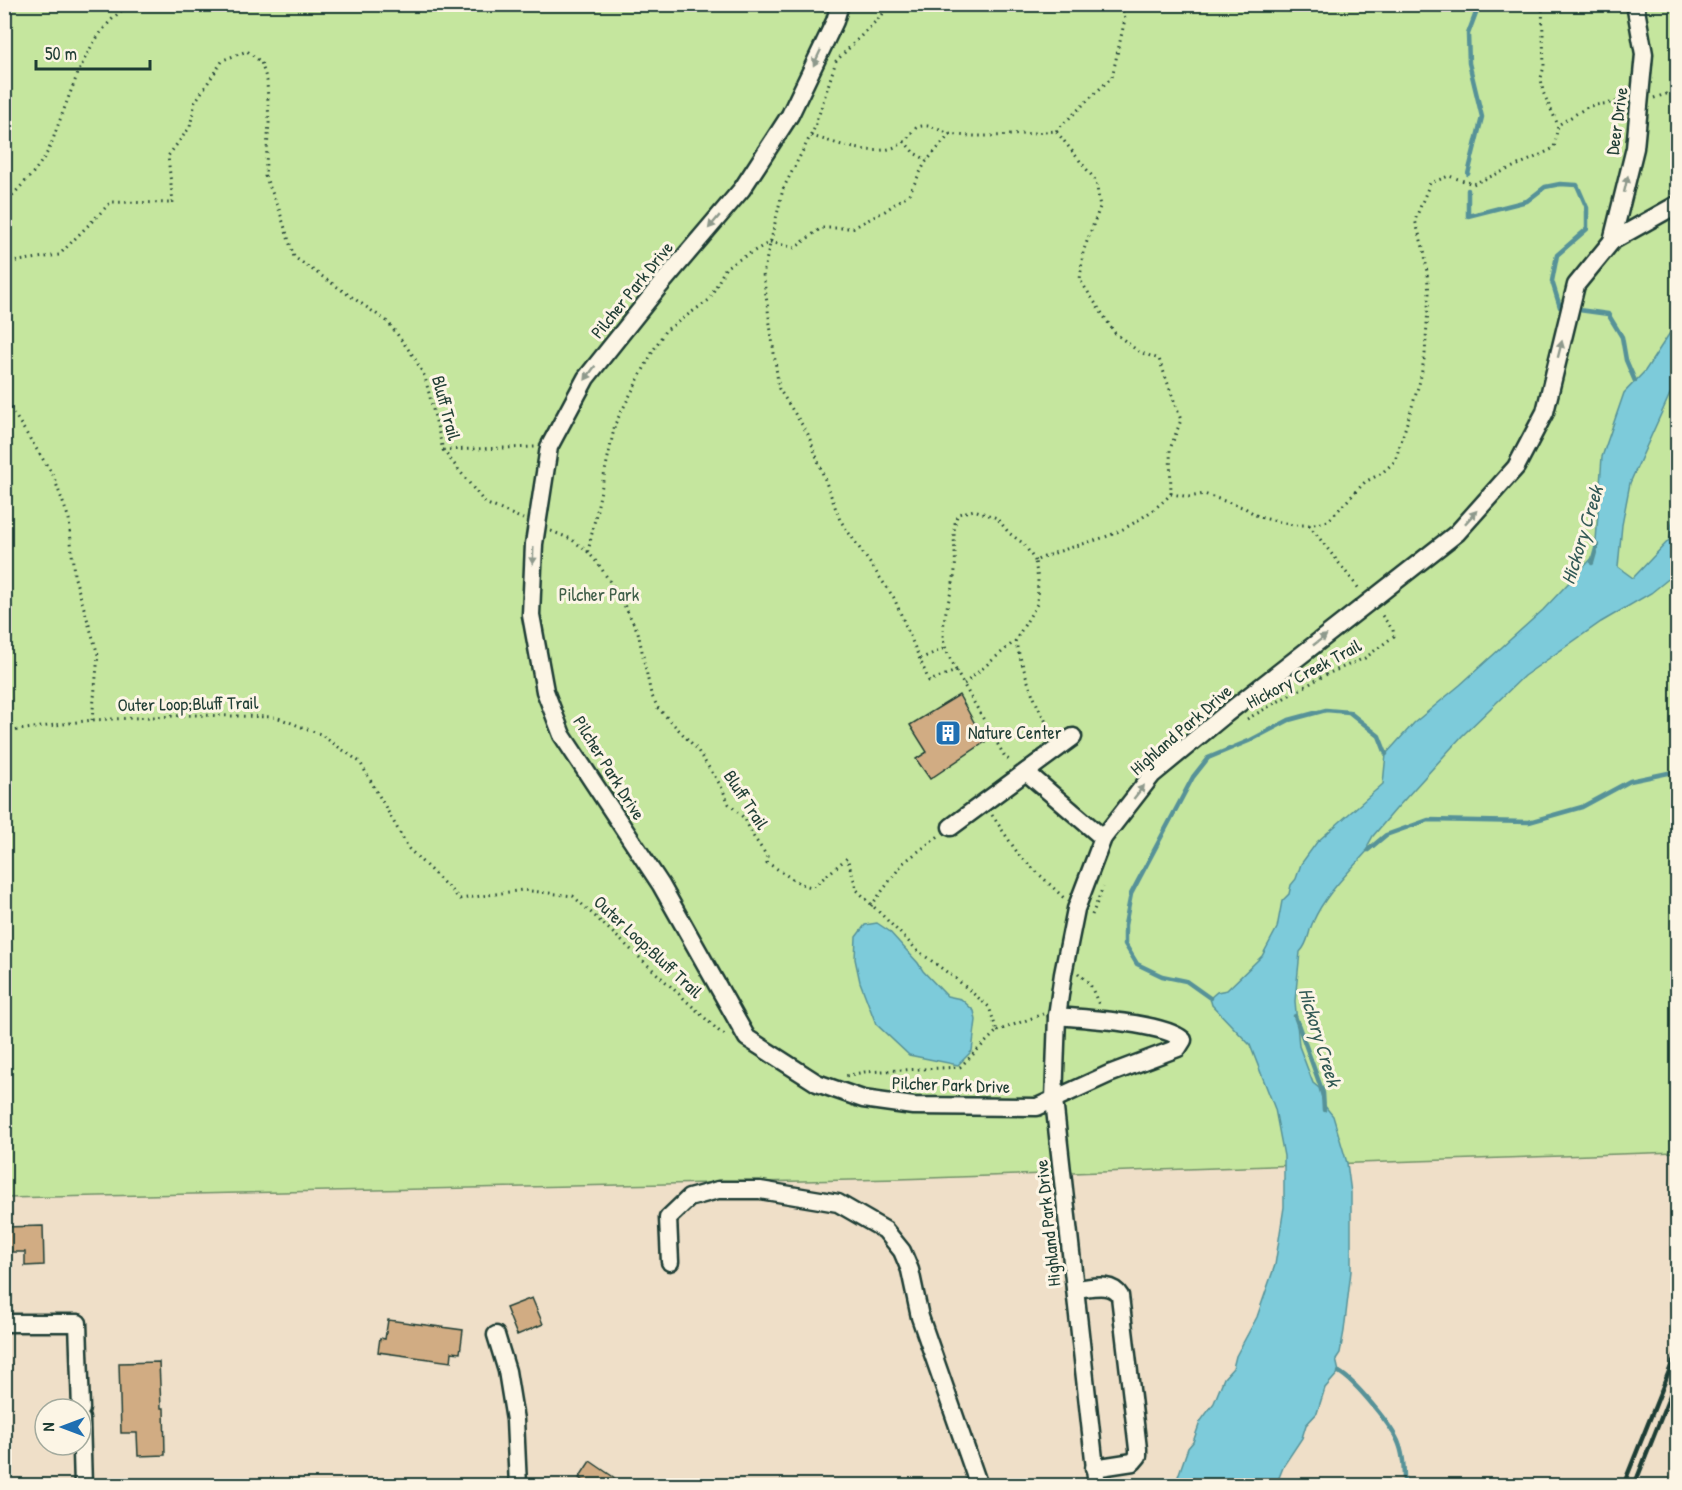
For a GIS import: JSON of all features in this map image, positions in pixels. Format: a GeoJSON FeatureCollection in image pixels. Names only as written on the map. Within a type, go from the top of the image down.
{"type":"FeatureCollection","features":[{"type":"Feature","properties":{"kind":"street","name":"Pilcher Park Drive"},"geometry":{"type":"LineString","coordinates":[[840,4],[835,21],[795,105],[742,189],[657,289],[586,378],[549,447],[534,544],[531,615],[545,691],[562,735],[661,885],[747,1038],[817,1083],[863,1099],[913,1106],[1037,1107],[1109,1074],[1178,1048],[1183,1040],[1176,1034],[1139,1025],[1102,1021]]}},
{"type":"Feature","properties":{"kind":"street","name":"Deer Drive"},"geometry":{"type":"LineString","coordinates":[[1612,241],[1635,148],[1640,99],[1644,54],[1635,4]]}},
{"type":"Feature","properties":{"kind":"street","name":"Highland Park Drive"},"geometry":{"type":"LineString","coordinates":[[1096,1485],[1054,1100],[1052,1014],[1076,909],[1103,838],[1152,775],[1457,533],[1516,467],[1545,412],[1576,285],[1612,241],[1677,204]]}},
{"type":"Feature","properties":{"kind":"street"},"geometry":{"type":"LineString","coordinates":[[951,827],[1072,737]]}},
{"type":"Feature","properties":{"kind":"street"},"geometry":{"type":"LineString","coordinates":[[1026,772],[1103,838]]}},
{"type":"Feature","properties":{"kind":"street"},"geometry":{"type":"LineString","coordinates":[[1052,1014],[1102,1021]]}},
{"type":"Feature","properties":{"kind":"street"},"geometry":{"type":"LineString","coordinates":[[670,1262],[668,1218],[689,1198],[718,1191],[760,1190],[838,1203],[885,1230],[902,1251],[910,1270],[921,1317],[979,1485]]}},
{"type":"Feature","properties":{"kind":"street"},"geometry":{"type":"LineString","coordinates":[[1075,1289],[1109,1286],[1120,1296],[1138,1449],[1138,1456],[1133,1462],[1094,1468]]}},
{"type":"Feature","properties":{"kind":"street"},"geometry":{"type":"LineString","coordinates":[[4,1323],[78,1323],[81,1397]]}},
{"type":"Feature","properties":{"kind":"street"},"geometry":{"type":"LineString","coordinates":[[496,1335],[507,1371],[515,1419],[518,1485]]}},
{"type":"Feature","properties":{"kind":"street"},"geometry":{"type":"LineString","coordinates":[[82,1457],[83,1485]]}},
{"type":"Feature","properties":{"kind":"path"},"geometry":{"type":"LineString","coordinates":[[4,204],[34,171],[49,149],[79,70],[94,42],[112,16],[130,4]]}},
{"type":"Feature","properties":{"kind":"path"},"geometry":{"type":"LineString","coordinates":[[890,4],[836,61],[815,127],[783,189],[763,274],[779,389],[808,434],[840,520],[894,598],[929,681],[956,671]]}},
{"type":"Feature","properties":{"kind":"path"},"geometry":{"type":"LineString","coordinates":[[810,136],[866,150],[885,151],[904,141],[913,129],[925,126],[950,134],[999,136],[1056,131],[1112,77],[1125,19],[1121,4]]}},
{"type":"Feature","properties":{"kind":"path"},"geometry":{"type":"LineString","coordinates":[[1171,494],[1190,497],[1204,494],[1245,508],[1259,517],[1293,525],[1309,525],[1328,521],[1365,483],[1382,473],[1395,461],[1420,381],[1425,354],[1429,293],[1425,254],[1415,220],[1430,183],[1449,176],[1473,184],[1554,148],[1558,125],[1543,92],[1541,78],[1544,66],[1542,4]]}},
{"type":"Feature","properties":{"kind":"path","name":"Bluff Trail"},"geometry":{"type":"LineString","coordinates":[[4,263],[60,255],[111,202],[173,203],[168,156],[190,127],[195,102],[223,60],[247,51],[261,62],[267,81],[269,123],[265,176],[278,206],[294,257],[388,322],[414,357],[425,377],[442,450],[484,502],[571,539],[588,552],[599,565],[620,597],[638,633],[651,694],[658,708],[696,748],[721,786],[729,804],[745,819],[753,837],[767,856],[767,863],[785,872],[801,885],[813,887],[847,858],[857,890],[871,906]]}},
{"type":"Feature","properties":{"kind":"path"},"geometry":{"type":"LineString","coordinates":[[1558,125],[1589,105],[1662,97],[1677,90]]}},
{"type":"Feature","properties":{"kind":"path"},"geometry":{"type":"LineString","coordinates":[[1035,561],[1054,552],[1108,536],[1158,508],[1171,494],[1170,449],[1180,420],[1159,359],[1139,352],[1114,333],[1080,280],[1083,252],[1100,207],[1099,199],[1096,181],[1056,131]]}},
{"type":"Feature","properties":{"kind":"path"},"geometry":{"type":"LineString","coordinates":[[588,552],[615,424],[665,331],[709,300],[726,267],[770,242],[795,248],[821,228],[853,228],[885,211],[909,194],[927,160],[950,134]]}},
{"type":"Feature","properties":{"kind":"path"},"geometry":{"type":"LineString","coordinates":[[904,141],[914,153],[927,160]]}},
{"type":"Feature","properties":{"kind":"path"},"geometry":{"type":"LineString","coordinates":[[4,398],[53,475],[69,519],[74,575],[98,655],[92,720]]}},
{"type":"Feature","properties":{"kind":"path"},"geometry":{"type":"LineString","coordinates":[[442,450],[549,447]]}},
{"type":"Feature","properties":{"kind":"path"},"geometry":{"type":"LineString","coordinates":[[964,684],[1015,641],[1037,604],[1038,580],[1035,561],[1024,544],[1009,533],[997,518],[974,510],[958,514],[954,524],[955,569],[952,592],[944,618],[945,648],[956,671],[1005,757],[1026,772]]}},
{"type":"Feature","properties":{"kind":"path","name":"Hickory Creek Trail"},"geometry":{"type":"LineString","coordinates":[[1240,723],[1328,674],[1365,658],[1394,636],[1393,630],[1309,525]]}},
{"type":"Feature","properties":{"kind":"path"},"geometry":{"type":"LineString","coordinates":[[1015,641],[1030,690],[1043,719],[1052,731]]}},
{"type":"Feature","properties":{"kind":"path"},"geometry":{"type":"LineString","coordinates":[[920,659],[945,648]]}},
{"type":"Feature","properties":{"kind":"path","name":"Outer Loop;Bluff Trail"},"geometry":{"type":"LineString","coordinates":[[4,732],[92,720],[195,715],[276,717],[320,734],[360,762],[409,849],[460,899],[523,890],[573,896],[720,1032],[730,1038]]}},
{"type":"Feature","properties":{"kind":"path"},"geometry":{"type":"LineString","coordinates":[[984,803],[1019,855],[1076,909]]}},
{"type":"Feature","properties":{"kind":"path"},"geometry":{"type":"LineString","coordinates":[[951,827],[903,863],[871,906],[918,951],[989,1007],[997,1031]]}},
{"type":"Feature","properties":{"kind":"path"},"geometry":{"type":"LineString","coordinates":[[1088,924],[1098,904],[1104,882]]}},
{"type":"Feature","properties":{"kind":"path"},"geometry":{"type":"LineString","coordinates":[[1065,963],[1090,984],[1098,999],[1102,1021]]}},
{"type":"Feature","properties":{"kind":"path"},"geometry":{"type":"LineString","coordinates":[[817,1083],[864,1072],[960,1067],[997,1031],[1052,1014]]}},
{"type":"Feature","properties":{"kind":"green space","name":"Pilcher Park"},"geometry":{"type":"Polygon","coordinates":[[[4,5],[1677,5],[1677,1152],[899,1179],[5,1198],[4,5]]]}},
{"type":"Feature","properties":{"kind":"water"},"geometry":{"type":"Polygon","coordinates":[[[1677,322],[1677,390],[1670,394],[1630,483],[1622,525],[1618,567],[1633,578],[1670,539],[1677,481],[1677,572],[1651,593],[1601,622],[1524,676],[1462,736],[1373,836],[1368,850],[1324,902],[1300,952],[1295,1001],[1299,1046],[1313,1083],[1319,1088],[1324,1105],[1333,1116],[1347,1163],[1351,1193],[1351,1271],[1344,1331],[1340,1353],[1336,1359],[1339,1372],[1325,1388],[1317,1413],[1306,1425],[1302,1438],[1284,1465],[1276,1485],[1175,1485],[1200,1422],[1214,1403],[1224,1378],[1233,1368],[1236,1356],[1257,1317],[1275,1265],[1284,1207],[1284,1156],[1275,1109],[1250,1045],[1212,1005],[1210,998],[1217,992],[1227,990],[1262,956],[1277,928],[1282,901],[1289,894],[1301,864],[1317,842],[1383,784],[1386,754],[1414,723],[1543,610],[1595,555],[1602,457],[1624,393],[1645,371],[1677,322]]]}},
{"type":"Feature","properties":{"kind":"water"},"geometry":{"type":"Polygon","coordinates":[[[877,923],[889,931],[947,996],[961,999],[974,1011],[976,1020],[972,1051],[958,1065],[909,1055],[876,1024],[860,982],[855,959],[856,937],[865,925],[877,923]]]}},
{"type":"Feature","properties":{"kind":"building","name":"Nature Center"},"geometry":{"type":"Polygon","coordinates":[[[959,695],[985,742],[930,779],[916,759],[927,752],[910,725],[959,695]]]}},
{"type":"Feature","properties":{"kind":"building"},"geometry":{"type":"Polygon","coordinates":[[[43,1226],[44,1265],[25,1266],[25,1252],[4,1252],[4,1227],[43,1226]]]}},
{"type":"Feature","properties":{"kind":"building"},"geometry":{"type":"Polygon","coordinates":[[[532,1298],[543,1324],[517,1335],[506,1308],[532,1298]]]}},
{"type":"Feature","properties":{"kind":"building"},"geometry":{"type":"Polygon","coordinates":[[[388,1320],[463,1330],[460,1353],[452,1352],[451,1362],[378,1352],[380,1338],[385,1339],[388,1320]]]}},
{"type":"Feature","properties":{"kind":"building"},"geometry":{"type":"Polygon","coordinates":[[[159,1362],[161,1408],[164,1408],[165,1455],[138,1456],[137,1433],[121,1433],[119,1363],[159,1362]]]}},
{"type":"Feature","properties":{"kind":"building"},"geometry":{"type":"Polygon","coordinates":[[[590,1461],[625,1485],[590,1485],[579,1478],[590,1461]]]}},
{"type":"Feature","properties":{"kind":"waterway"},"geometry":{"type":"LineString","coordinates":[[1468,174],[1482,117],[1469,63],[1468,34],[1481,4]]}},
{"type":"Feature","properties":{"kind":"waterway"},"geometry":{"type":"LineString","coordinates":[[1468,190],[1468,216],[1527,201],[1545,187],[1560,184],[1577,185],[1587,208],[1587,229],[1557,255],[1552,281],[1560,307]]}},
{"type":"Feature","properties":{"kind":"waterway"},"geometry":{"type":"LineString","coordinates":[[1579,310],[1608,314],[1622,337],[1626,360],[1635,381]]}},
{"type":"Feature","properties":{"kind":"waterway","name":"Hickory Creek"},"geometry":{"type":"LineString","coordinates":[[1592,563],[1597,545]]}},
{"type":"Feature","properties":{"kind":"waterway"},"geometry":{"type":"LineString","coordinates":[[1210,998],[1186,981],[1162,976],[1137,964],[1125,944],[1125,925],[1131,894],[1193,777],[1208,758],[1251,740],[1289,720],[1326,710],[1349,712],[1379,736],[1386,754]]}},
{"type":"Feature","properties":{"kind":"waterway"},"geometry":{"type":"LineString","coordinates":[[1368,850],[1386,835],[1428,820],[1529,822],[1582,807],[1630,781],[1678,771]]}},
{"type":"Feature","properties":{"kind":"waterway","name":"Hickory Creek"},"geometry":{"type":"LineString","coordinates":[[1295,1016],[1323,1093],[1324,1110]]}},
{"type":"Feature","properties":{"kind":"waterway"},"geometry":{"type":"LineString","coordinates":[[1339,1372],[1363,1394],[1395,1436],[1402,1454],[1404,1486]]}},
{"type":"Feature","properties":{"kind":"railway"},"geometry":{"type":"LineString","coordinates":[[1623,1486],[1678,1349]]}},
{"type":"Feature","properties":{"kind":"railway"},"geometry":{"type":"LineString","coordinates":[[1634,1486],[1678,1375]]}},
{"type":"Feature","properties":{"kind":"place","name":"Nature Center"},"geometry":{"type":"Point","coordinates":[948,733]}}]}
